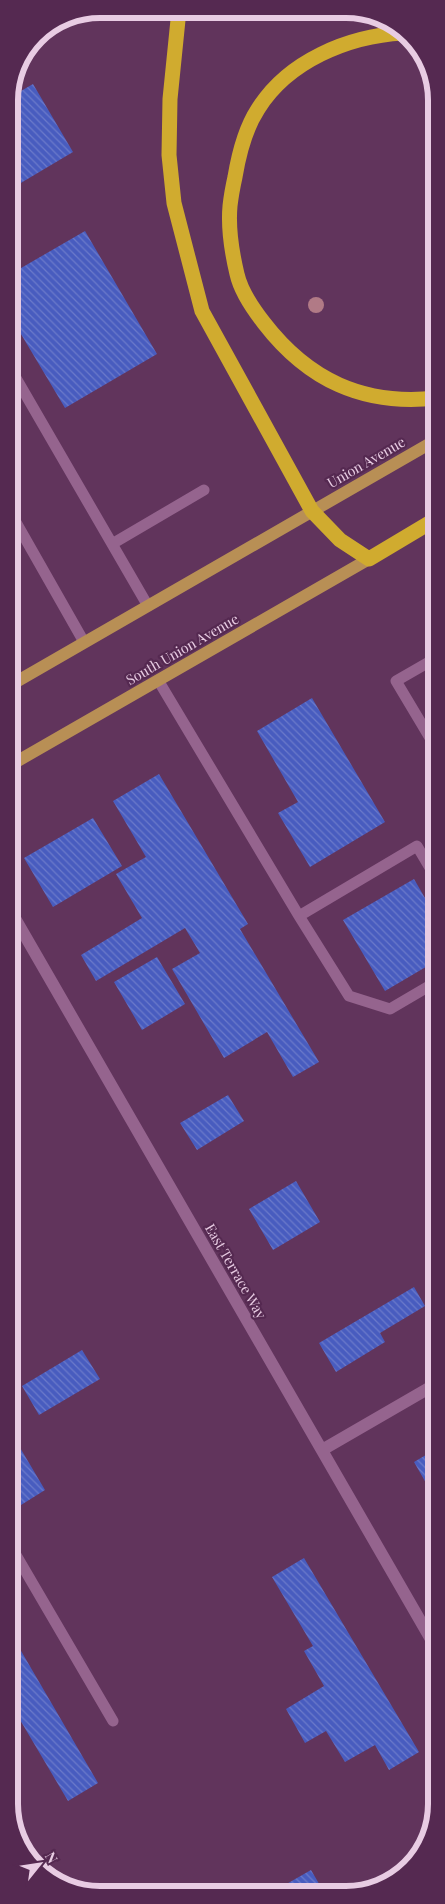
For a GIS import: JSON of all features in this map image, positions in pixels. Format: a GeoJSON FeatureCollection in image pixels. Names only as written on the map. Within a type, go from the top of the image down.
{"type":"FeatureCollection","features":[{"type":"Feature","properties":{"kind":"highway"},"geometry":{"type":"LineString","coordinates":[[178,18],[170,99],[169,155],[174,203],[202,311],[312,511],[340,540],[369,558],[428,524]]}},
{"type":"Feature","properties":{"kind":"highway"},"geometry":{"type":"LineString","coordinates":[[395,34],[362,38],[336,47],[283,79],[272,90],[257,109],[245,135],[239,155],[230,207],[230,232],[237,276],[252,308],[274,336],[303,364],[332,383],[359,394],[385,398],[428,398]]}},
{"type":"Feature","properties":{"kind":"main road","name":"Union Avenue"},"geometry":{"type":"LineString","coordinates":[[312,511],[428,445]]}},
{"type":"Feature","properties":{"kind":"main road"},"geometry":{"type":"LineString","coordinates":[[18,681],[312,511]]}},
{"type":"Feature","properties":{"kind":"main road","name":"South Union Avenue"},"geometry":{"type":"LineString","coordinates":[[18,761],[369,558]]}},
{"type":"Feature","properties":{"kind":"street","name":"East Terrace Way"},"geometry":{"type":"LineString","coordinates":[[18,924],[427,1633]]}},
{"type":"Feature","properties":{"kind":"street"},"geometry":{"type":"LineString","coordinates":[[322,1450],[427,1389]]}},
{"type":"Feature","properties":{"kind":"lane"},"geometry":{"type":"LineString","coordinates":[[18,382],[148,606]]}},
{"type":"Feature","properties":{"kind":"lane"},"geometry":{"type":"LineString","coordinates":[[112,544],[204,490]]}},
{"type":"Feature","properties":{"kind":"lane"},"geometry":{"type":"LineString","coordinates":[[18,526],[84,642]]}},
{"type":"Feature","properties":{"kind":"lane"},"geometry":{"type":"LineString","coordinates":[[428,664],[396,681],[428,734]]}},
{"type":"Feature","properties":{"kind":"lane"},"geometry":{"type":"LineString","coordinates":[[158,680],[349,996],[390,1009],[427,987]]}},
{"type":"Feature","properties":{"kind":"lane"},"geometry":{"type":"LineString","coordinates":[[299,916],[416,846],[428,864]]}},
{"type":"Feature","properties":{"kind":"lane"},"geometry":{"type":"LineString","coordinates":[[18,1557],[113,1721]]}},
{"type":"Feature","properties":{"kind":"building"},"geometry":{"type":"Polygon","coordinates":[[[33,84],[73,152],[18,185],[18,94],[33,84]]]}},
{"type":"Feature","properties":{"kind":"building"},"geometry":{"type":"Polygon","coordinates":[[[85,231],[157,354],[65,408],[18,329],[18,270],[85,231]]]}},
{"type":"Feature","properties":{"kind":"building"},"geometry":{"type":"Polygon","coordinates":[[[312,698],[385,822],[310,867],[278,813],[298,802],[257,731],[312,698]]]}},
{"type":"Feature","properties":{"kind":"building"},"geometry":{"type":"Polygon","coordinates":[[[159,774],[248,924],[240,929],[319,1062],[293,1077],[267,1032],[224,1058],[172,969],[200,953],[185,928],[96,981],[81,955],[142,918],[116,874],[146,857],[113,801],[159,774]]]}},
{"type":"Feature","properties":{"kind":"building"},"geometry":{"type":"Polygon","coordinates":[[[93,818],[122,866],[53,907],[24,858],[93,818]]]}},
{"type":"Feature","properties":{"kind":"building"},"geometry":{"type":"Polygon","coordinates":[[[414,879],[428,902],[427,966],[385,991],[343,920],[414,879]]]}},
{"type":"Feature","properties":{"kind":"building"},"geometry":{"type":"Polygon","coordinates":[[[157,957],[185,1004],[142,1030],[114,982],[157,957]]]}},
{"type":"Feature","properties":{"kind":"building"},"geometry":{"type":"Polygon","coordinates":[[[228,1095],[244,1121],[197,1150],[180,1123],[228,1095]]]}},
{"type":"Feature","properties":{"kind":"building"},"geometry":{"type":"Polygon","coordinates":[[[296,1181],[320,1222],[273,1250],[249,1209],[296,1181]]]}},
{"type":"Feature","properties":{"kind":"building"},"geometry":{"type":"Polygon","coordinates":[[[414,1287],[425,1306],[380,1333],[385,1342],[336,1372],[319,1343],[414,1287]]]}},
{"type":"Feature","properties":{"kind":"building"},"geometry":{"type":"Polygon","coordinates":[[[82,1350],[100,1379],[39,1415],[22,1386],[82,1350]]]}},
{"type":"Feature","properties":{"kind":"building"},"geometry":{"type":"Polygon","coordinates":[[[18,1444],[45,1490],[18,1507],[18,1444]]]}},
{"type":"Feature","properties":{"kind":"building"},"geometry":{"type":"Polygon","coordinates":[[[427,1454],[426,1483],[414,1462],[427,1454]]]}},
{"type":"Feature","properties":{"kind":"building"},"geometry":{"type":"Polygon","coordinates":[[[304,1558],[419,1752],[389,1770],[375,1745],[345,1762],[326,1731],[305,1743],[286,1709],[324,1686],[304,1651],[313,1646],[272,1577],[304,1558]]]}},
{"type":"Feature","properties":{"kind":"building"},"geometry":{"type":"Polygon","coordinates":[[[18,1646],[98,1783],[68,1801],[18,1717],[18,1646]]]}},
{"type":"Feature","properties":{"kind":"building"},"geometry":{"type":"Polygon","coordinates":[[[311,1870],[320,1886],[283,1886],[311,1870]]]}}]}
